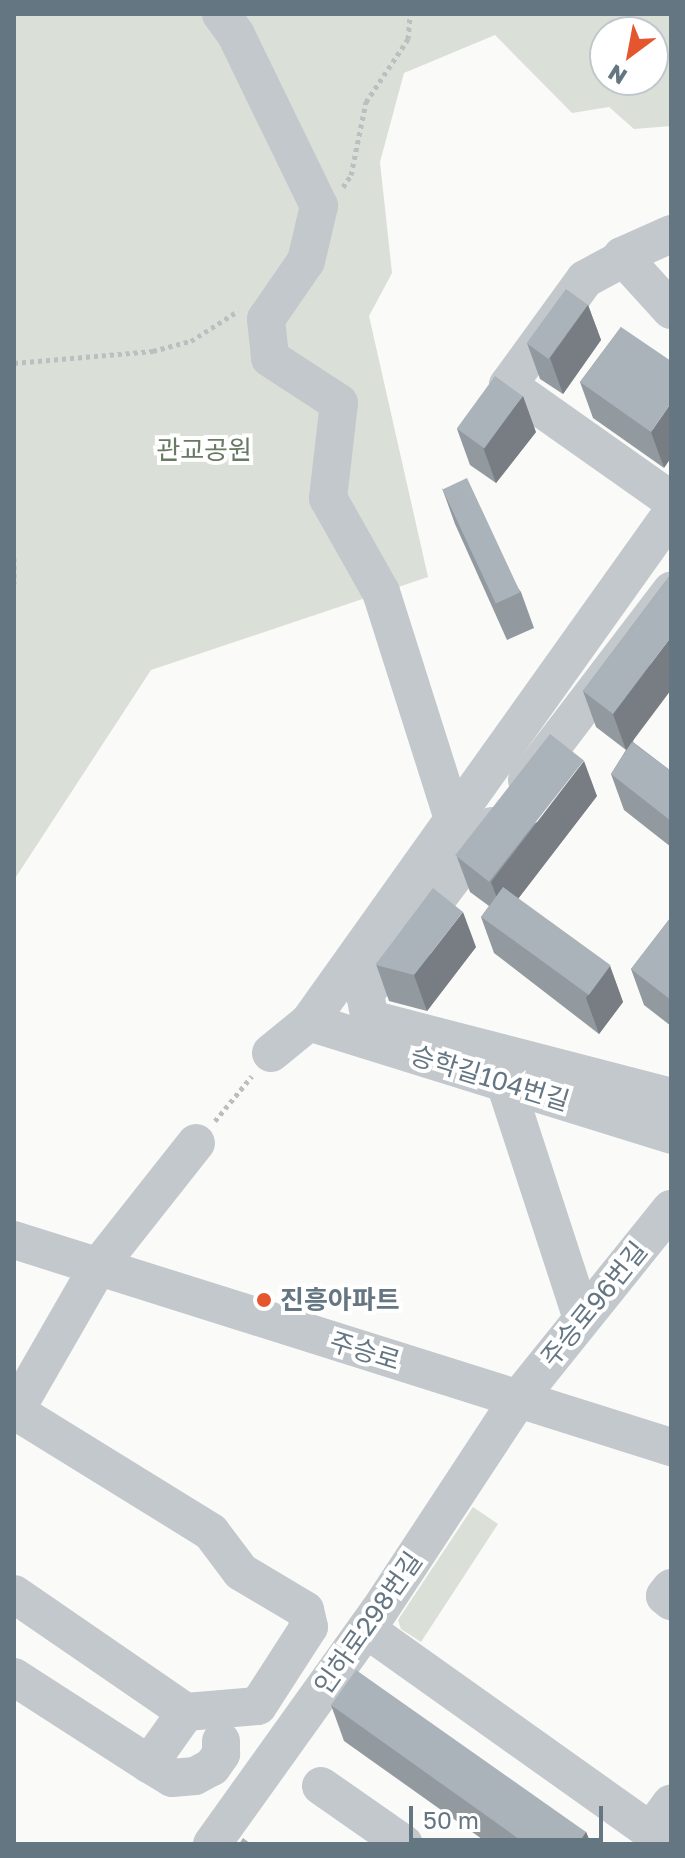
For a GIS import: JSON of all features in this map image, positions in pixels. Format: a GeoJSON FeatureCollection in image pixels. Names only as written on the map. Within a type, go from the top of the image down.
{"type":"FeatureCollection","features":[{"type":"Feature","properties":{"kind":"street"},"geometry":{"type":"LineString","coordinates":[[221,14],[236,35],[319,208],[306,261],[266,319],[270,358],[339,403],[328,498],[381,592],[453,819]]}},
{"type":"Feature","properties":{"kind":"street"},"geometry":{"type":"LineString","coordinates":[[671,234],[585,279],[508,385],[671,500]]}},
{"type":"Feature","properties":{"kind":"street"},"geometry":{"type":"LineString","coordinates":[[624,258],[671,310]]}},
{"type":"Feature","properties":{"kind":"street"},"geometry":{"type":"LineString","coordinates":[[271,1053],[309,1022],[671,514]]}},
{"type":"Feature","properties":{"kind":"street"},"geometry":{"type":"LineString","coordinates":[[671,591],[365,994],[370,1019],[505,1069],[671,1097]]}},
{"type":"Feature","properties":{"kind":"street","name":"승학길104번길"},"geometry":{"type":"LineString","coordinates":[[309,1022],[505,1069],[671,1135]]}},
{"type":"Feature","properties":{"kind":"street"},"geometry":{"type":"LineString","coordinates":[[505,1069],[582,1319]]}},
{"type":"Feature","properties":{"kind":"street"},"geometry":{"type":"LineString","coordinates":[[14,1594],[186,1712],[258,1706],[309,1627],[305,1610],[241,1572],[211,1532],[14,1412],[98,1267],[196,1143]]}},
{"type":"Feature","properties":{"kind":"street","name":"주승로96번길"},"geometry":{"type":"LineString","coordinates":[[518,1399],[671,1209]]}},
{"type":"Feature","properties":{"kind":"street","name":"주승로"},"geometry":{"type":"LineString","coordinates":[[14,1240],[671,1447]]}},
{"type":"Feature","properties":{"kind":"street","name":"인하로298번길"},"geometry":{"type":"LineString","coordinates":[[212,1844],[366,1629],[518,1399]]}},
{"type":"Feature","properties":{"kind":"street"},"geometry":{"type":"LineString","coordinates":[[671,1588],[665,1596],[671,1601]]}},
{"type":"Feature","properties":{"kind":"street"},"geometry":{"type":"LineString","coordinates":[[366,1629],[663,1826]]}},
{"type":"Feature","properties":{"kind":"street"},"geometry":{"type":"LineString","coordinates":[[14,1677],[172,1778],[195,1776],[212,1767],[221,1754],[221,1741]]}},
{"type":"Feature","properties":{"kind":"street"},"geometry":{"type":"LineString","coordinates":[[149,1764],[186,1712]]}},
{"type":"Feature","properties":{"kind":"street"},"geometry":{"type":"LineString","coordinates":[[321,1786],[404,1844]]}},
{"type":"Feature","properties":{"kind":"path"},"geometry":{"type":"LineString","coordinates":[[319,208],[340,192],[351,175],[366,102],[408,39],[410,14]]}},
{"type":"Feature","properties":{"kind":"path"},"geometry":{"type":"LineString","coordinates":[[14,363],[153,351],[191,341],[248,305]]}},
{"type":"Feature","properties":{"kind":"path"},"geometry":{"type":"LineString","coordinates":[[14,558],[14,584]]}},
{"type":"Feature","properties":{"kind":"path"},"geometry":{"type":"LineString","coordinates":[[196,1143],[271,1053]]}},
{"type":"Feature","properties":{"kind":"green space","name":"관교공원"},"geometry":{"type":"Polygon","coordinates":[[[14,14],[671,14],[671,126],[634,129],[609,107],[572,113],[495,35],[404,73],[380,162],[392,273],[369,316],[428,577],[151,670],[14,880],[14,14]]]}},
{"type":"Feature","properties":{"kind":"green space"},"geometry":{"type":"Polygon","coordinates":[[[473,1507],[498,1524],[421,1642],[401,1629],[398,1620],[473,1507]]]}},
{"type":"Feature","properties":{"kind":"building"},"geometry":{"type":"Polygon","coordinates":[[[566,289],[588,305],[548,359],[527,343],[566,289]]]}},
{"type":"Feature","properties":{"kind":"building"},"geometry":{"type":"Polygon","coordinates":[[[621,327],[671,361],[671,403],[651,432],[580,382],[621,327]]]}},
{"type":"Feature","properties":{"kind":"building"},"geometry":{"type":"Polygon","coordinates":[[[495,376],[523,396],[484,449],[457,429],[495,376]]]}},
{"type":"Feature","properties":{"kind":"building"},"geometry":{"type":"Polygon","coordinates":[[[467,478],[520,592],[496,604],[443,489],[467,478]]]}},
{"type":"Feature","properties":{"kind":"building"},"geometry":{"type":"Polygon","coordinates":[[[671,574],[671,637],[613,714],[583,691],[671,574]]]}},
{"type":"Feature","properties":{"kind":"building"},"geometry":{"type":"Polygon","coordinates":[[[550,734],[584,760],[489,882],[455,855],[550,734]]]}},
{"type":"Feature","properties":{"kind":"building"},"geometry":{"type":"Polygon","coordinates":[[[632,742],[671,771],[671,821],[611,774],[632,742]]]}},
{"type":"Feature","properties":{"kind":"building"},"geometry":{"type":"Polygon","coordinates":[[[503,887],[611,965],[589,995],[481,917],[503,887]]]}},
{"type":"Feature","properties":{"kind":"building"},"geometry":{"type":"Polygon","coordinates":[[[433,888],[463,912],[414,975],[376,965],[376,964],[433,888]]]}},
{"type":"Feature","properties":{"kind":"building"},"geometry":{"type":"Polygon","coordinates":[[[671,917],[671,1000],[631,969],[671,917]]]}},
{"type":"Feature","properties":{"kind":"building"},"geometry":{"type":"Polygon","coordinates":[[[356,1670],[586,1832],[578,1844],[526,1844],[331,1705],[356,1670]]]}},
{"type":"Feature","properties":{"kind":"place","name":"진흥아파트"},"geometry":{"type":"Point","coordinates":[264,1300]}}]}
